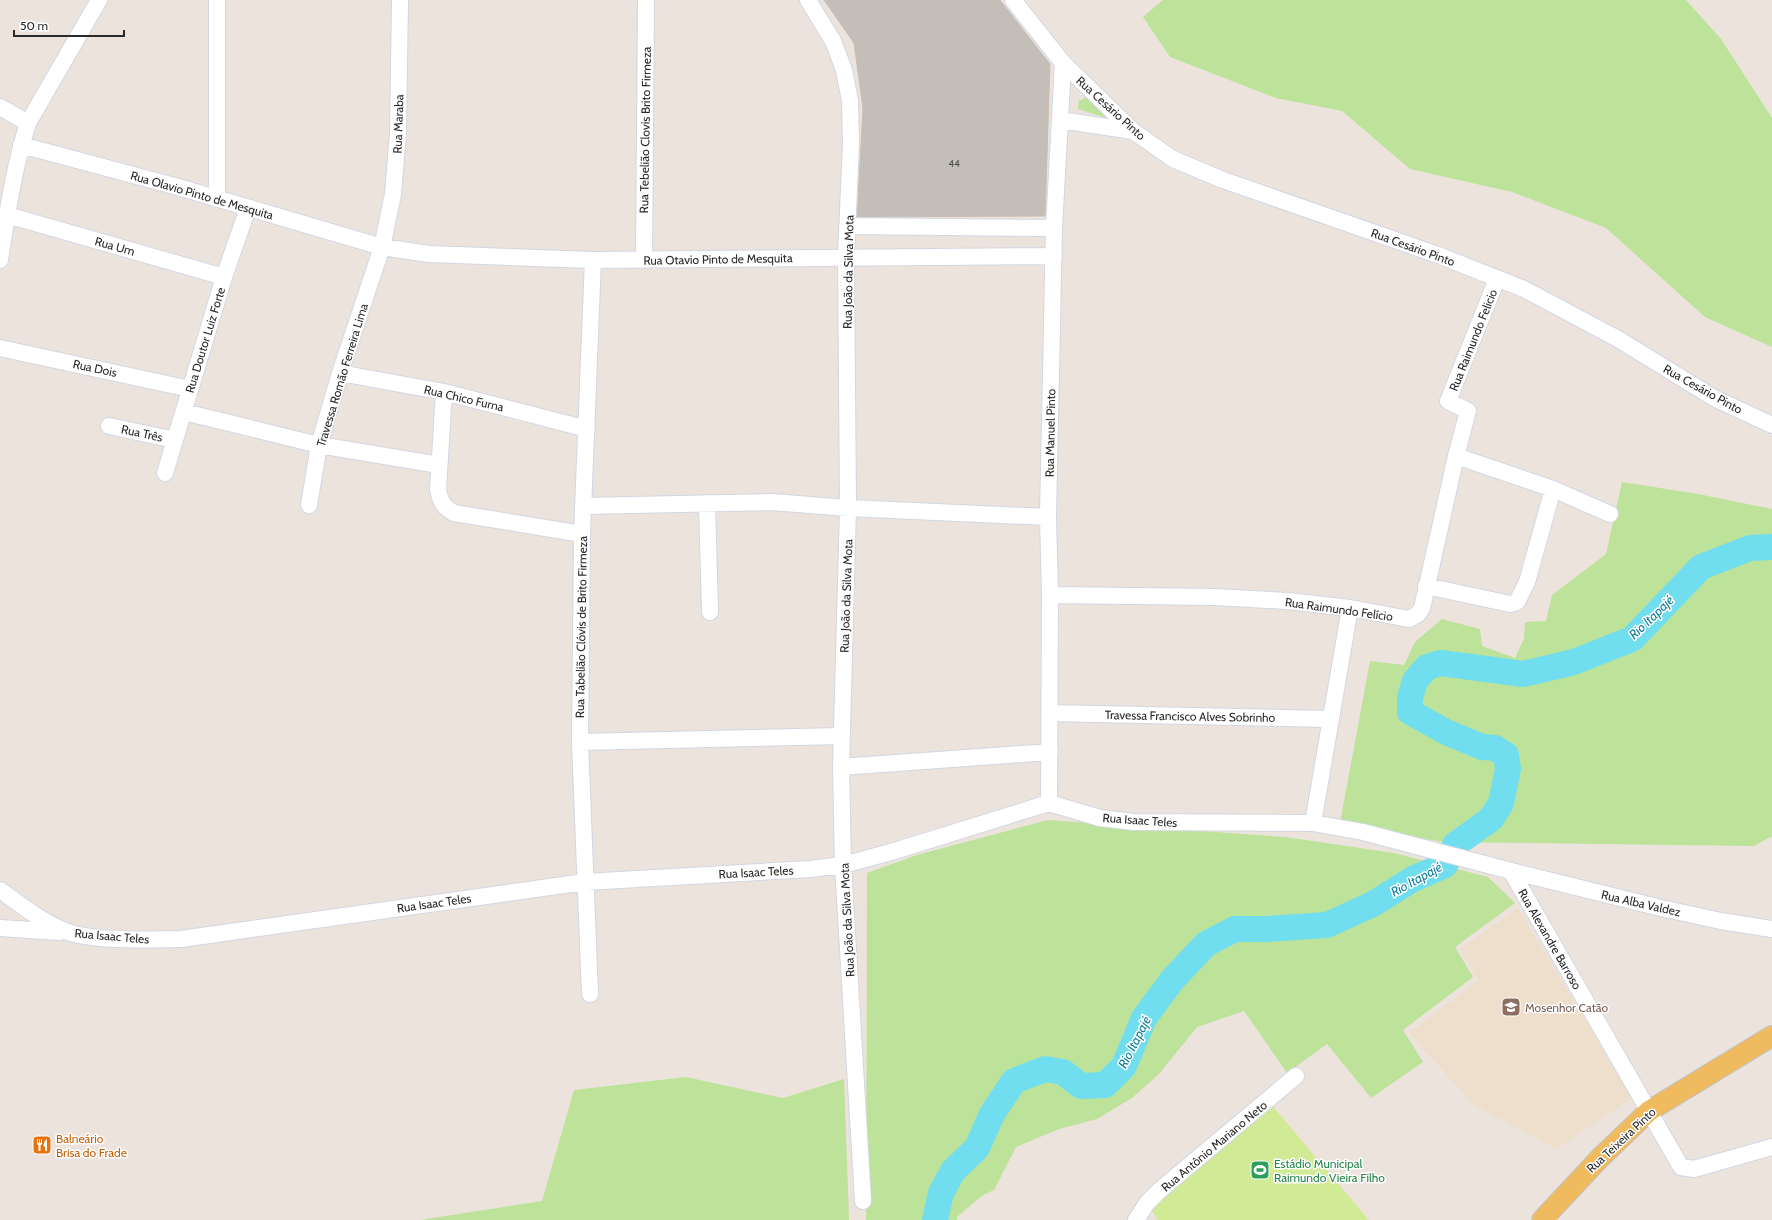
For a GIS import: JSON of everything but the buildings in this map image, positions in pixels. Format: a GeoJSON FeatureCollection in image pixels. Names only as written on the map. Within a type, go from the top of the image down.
{"type":"FeatureCollection","features":[{"type":"Feature","properties":{"kind":"main road","name":"Rua Teixeira Pinto"},"geometry":{"type":"LineString","coordinates":[[1542,1220],[1599,1159],[1649,1111],[1772,1036]]}},
{"type":"Feature","properties":{"kind":"street"},"geometry":{"type":"LineString","coordinates":[[0,260],[21,145],[28,123],[100,0]]}},
{"type":"Feature","properties":{"kind":"street"},"geometry":{"type":"LineString","coordinates":[[217,0],[217,199]]}},
{"type":"Feature","properties":{"kind":"street","name":"Rua Maraba"},"geometry":{"type":"LineString","coordinates":[[382,247],[393,194],[398,133],[400,0]]}},
{"type":"Feature","properties":{"kind":"street","name":"Rua Tebelião Clovis Brito Firmeza"},"geometry":{"type":"LineString","coordinates":[[644,260],[646,0]]}},
{"type":"Feature","properties":{"kind":"street","name":"Rua João da Silva Mota"},"geometry":{"type":"LineString","coordinates":[[808,0],[833,41],[844,70],[850,101],[852,143],[846,257],[848,508],[841,767],[843,865],[863,1201]]}},
{"type":"Feature","properties":{"kind":"street","name":"Rua Cesário Pinto"},"geometry":{"type":"LineString","coordinates":[[1013,0],[1063,63],[1133,131],[1173,159],[1223,180],[1438,255],[1524,290],[1618,339],[1714,398],[1772,425]]}},
{"type":"Feature","properties":{"kind":"street","name":"Rua Manuel Pinto"},"geometry":{"type":"LineString","coordinates":[[1049,803],[1050,595],[1048,517],[1054,228],[1063,63]]}},
{"type":"Feature","properties":{"kind":"street"},"geometry":{"type":"LineString","coordinates":[[0,107],[28,123]]}},
{"type":"Feature","properties":{"kind":"street"},"geometry":{"type":"LineString","coordinates":[[1060,120],[1133,131]]}},
{"type":"Feature","properties":{"kind":"street","name":"Rua Olavio Pinto de Mesquita"},"geometry":{"type":"LineString","coordinates":[[21,145],[217,199],[382,247]]}},
{"type":"Feature","properties":{"kind":"street","name":"Rua Doutor Luiz Forte"},"geometry":{"type":"LineString","coordinates":[[165,473],[224,278],[248,208]]}},
{"type":"Feature","properties":{"kind":"street","name":"Rua Um"},"geometry":{"type":"LineString","coordinates":[[7,215],[224,278]]}},
{"type":"Feature","properties":{"kind":"street"},"geometry":{"type":"LineString","coordinates":[[847,226],[1054,228]]}},
{"type":"Feature","properties":{"kind":"street","name":"Rua Otavio Pinto de Mesquita"},"geometry":{"type":"LineString","coordinates":[[382,247],[429,254],[593,260],[1054,256]]}},
{"type":"Feature","properties":{"kind":"street","name":"Travessa Romão Ferreira Lima"},"geometry":{"type":"LineString","coordinates":[[309,505],[319,445],[340,373],[382,247]]}},
{"type":"Feature","properties":{"kind":"street","name":"Rua Tabelião Clóvis de Brito Firmeza"},"geometry":{"type":"LineString","coordinates":[[590,994],[580,742],[582,534],[593,260]]}},
{"type":"Feature","properties":{"kind":"street","name":"Rua Raimundo Felicio"},"geometry":{"type":"LineString","coordinates":[[1468,411],[1448,401],[1497,279]]}},
{"type":"Feature","properties":{"kind":"street","name":"Rua Dois"},"geometry":{"type":"LineString","coordinates":[[0,348],[190,389]]}},
{"type":"Feature","properties":{"kind":"street","name":"Rua Chico Furna"},"geometry":{"type":"LineString","coordinates":[[340,373],[444,392],[587,429]]}},
{"type":"Feature","properties":{"kind":"street"},"geometry":{"type":"LineString","coordinates":[[444,392],[438,489],[440,500],[446,508],[454,513],[582,534]]}},
{"type":"Feature","properties":{"kind":"street","name":"Rua Raimundo Felício"},"geometry":{"type":"LineString","coordinates":[[1050,595],[1215,597],[1288,601],[1350,608],[1409,619],[1418,614],[1422,608],[1456,456],[1468,411]]}},
{"type":"Feature","properties":{"kind":"street"},"geometry":{"type":"LineString","coordinates":[[184,412],[319,445],[439,465]]}},
{"type":"Feature","properties":{"kind":"street","name":"Rua Três"},"geometry":{"type":"LineString","coordinates":[[109,426],[175,440]]}},
{"type":"Feature","properties":{"kind":"street"},"geometry":{"type":"LineString","coordinates":[[1456,456],[1553,489],[1610,514]]}},
{"type":"Feature","properties":{"kind":"street"},"geometry":{"type":"LineString","coordinates":[[1426,586],[1510,604],[1517,602],[1527,582],[1553,489]]}},
{"type":"Feature","properties":{"kind":"street"},"geometry":{"type":"LineString","coordinates":[[583,506],[772,502],[848,508],[1048,517]]}},
{"type":"Feature","properties":{"kind":"street"},"geometry":{"type":"LineString","coordinates":[[707,503],[710,612]]}},
{"type":"Feature","properties":{"kind":"street"},"geometry":{"type":"LineString","coordinates":[[1313,824],[1350,608]]}},
{"type":"Feature","properties":{"kind":"street","name":"Travessa Francisco Alves Sobrinho"},"geometry":{"type":"LineString","coordinates":[[1050,713],[1331,719]]}},
{"type":"Feature","properties":{"kind":"street"},"geometry":{"type":"LineString","coordinates":[[580,742],[841,736]]}},
{"type":"Feature","properties":{"kind":"street"},"geometry":{"type":"LineString","coordinates":[[841,767],[1050,752]]}},
{"type":"Feature","properties":{"kind":"street","name":"Rua Isaac Teles"},"geometry":{"type":"LineString","coordinates":[[0,890],[45,920],[68,932],[88,936],[129,939],[181,939],[585,882],[810,869],[843,865],[892,852],[1049,803],[1100,818],[1134,822],[1313,824],[1363,832],[1511,871]]}},
{"type":"Feature","properties":{"kind":"street","name":"Rua Alba Valdez"},"geometry":{"type":"LineString","coordinates":[[1511,871],[1698,916],[1772,929]]}},
{"type":"Feature","properties":{"kind":"street","name":"Rua Alexandre Barroso"},"geometry":{"type":"LineString","coordinates":[[1511,871],[1681,1166],[1686,1169],[1694,1169],[1772,1147]]}},
{"type":"Feature","properties":{"kind":"street"},"geometry":{"type":"LineString","coordinates":[[0,928],[68,932]]}},
{"type":"Feature","properties":{"kind":"street","name":"Rua Antônio Mariano Neto"},"geometry":{"type":"LineString","coordinates":[[1136,1220],[1148,1203],[1160,1190],[1296,1076]]}},
{"type":"Feature","properties":{"kind":"shaded area","name":"Mosenhor Catão"},"geometry":{"type":"Polygon","coordinates":[[[1518,908],[1632,1098],[1556,1149],[1474,1105],[1409,1033],[1478,981],[1460,949],[1518,908]]]}},
{"type":"Feature","properties":{"kind":"green space"},"geometry":{"type":"Polygon","coordinates":[[[1163,0],[1686,0],[1721,39],[1772,118],[1772,347],[1705,317],[1606,228],[1512,192],[1410,169],[1342,111],[1276,98],[1170,57],[1143,17],[1163,0]]]}},
{"type":"Feature","properties":{"kind":"green space"},"geometry":{"type":"Polygon","coordinates":[[[1087,97],[1110,119],[1078,109],[1079,101],[1087,97]]]}},
{"type":"Feature","properties":{"kind":"green space"},"geometry":{"type":"Polygon","coordinates":[[[1622,482],[1698,494],[1772,509],[1772,836],[1754,846],[1442,842],[1340,823],[1370,661],[1404,665],[1415,642],[1442,619],[1480,629],[1482,646],[1515,658],[1524,639],[1525,622],[1546,621],[1552,595],[1606,554],[1622,482]]]}},
{"type":"Feature","properties":{"kind":"green space"},"geometry":{"type":"Polygon","coordinates":[[[1048,820],[1285,837],[1394,853],[1488,877],[1515,903],[1455,947],[1473,977],[1403,1030],[1423,1062],[1371,1098],[1327,1044],[1287,1073],[1244,1011],[1197,1027],[1159,1074],[1132,1098],[1097,1119],[1059,1129],[1016,1147],[994,1190],[983,1195],[957,1217],[957,1220],[866,1220],[867,873],[917,855],[1048,820]]]}},
{"type":"Feature","properties":{"kind":"green space"},"geometry":{"type":"Polygon","coordinates":[[[686,1077],[783,1098],[844,1079],[849,1220],[420,1220],[542,1201],[574,1090],[686,1077]]]}},
{"type":"Feature","properties":{"kind":"green space","name":"Estádio Municipal Raimundo Vieira Filho"},"geometry":{"type":"Polygon","coordinates":[[[1270,1103],[1369,1220],[1158,1220],[1150,1208],[1270,1103]]]}},
{"type":"Feature","properties":{"kind":"waterway","name":"Rio Itapajé"},"geometry":{"type":"LineString","coordinates":[[935,1220],[941,1193],[953,1171],[977,1148],[992,1114],[1014,1081],[1045,1069],[1063,1072],[1081,1086],[1105,1085],[1124,1066],[1144,1018],[1173,979],[1206,944],[1235,929],[1267,929],[1327,925],[1373,904],[1413,879],[1445,865],[1456,844],[1491,819],[1501,803],[1508,769],[1506,755],[1495,748],[1482,747],[1446,732],[1410,712],[1410,698],[1415,681],[1427,667],[1441,663],[1523,674],[1574,662],[1632,639],[1701,567],[1750,548],[1772,547]]}},
{"type":"Feature","properties":{"kind":"place","name":"Mosenhor Catão"},"geometry":{"type":"Point","coordinates":[1511,1007]}},
{"type":"Feature","properties":{"kind":"place","name":"Balneário Brisa do Frade"},"geometry":{"type":"Point","coordinates":[42,1145]}},
{"type":"Feature","properties":{"kind":"place","name":"Estádio Municipal Raimundo Vieira Filho"},"geometry":{"type":"Point","coordinates":[1260,1170]}}]}
